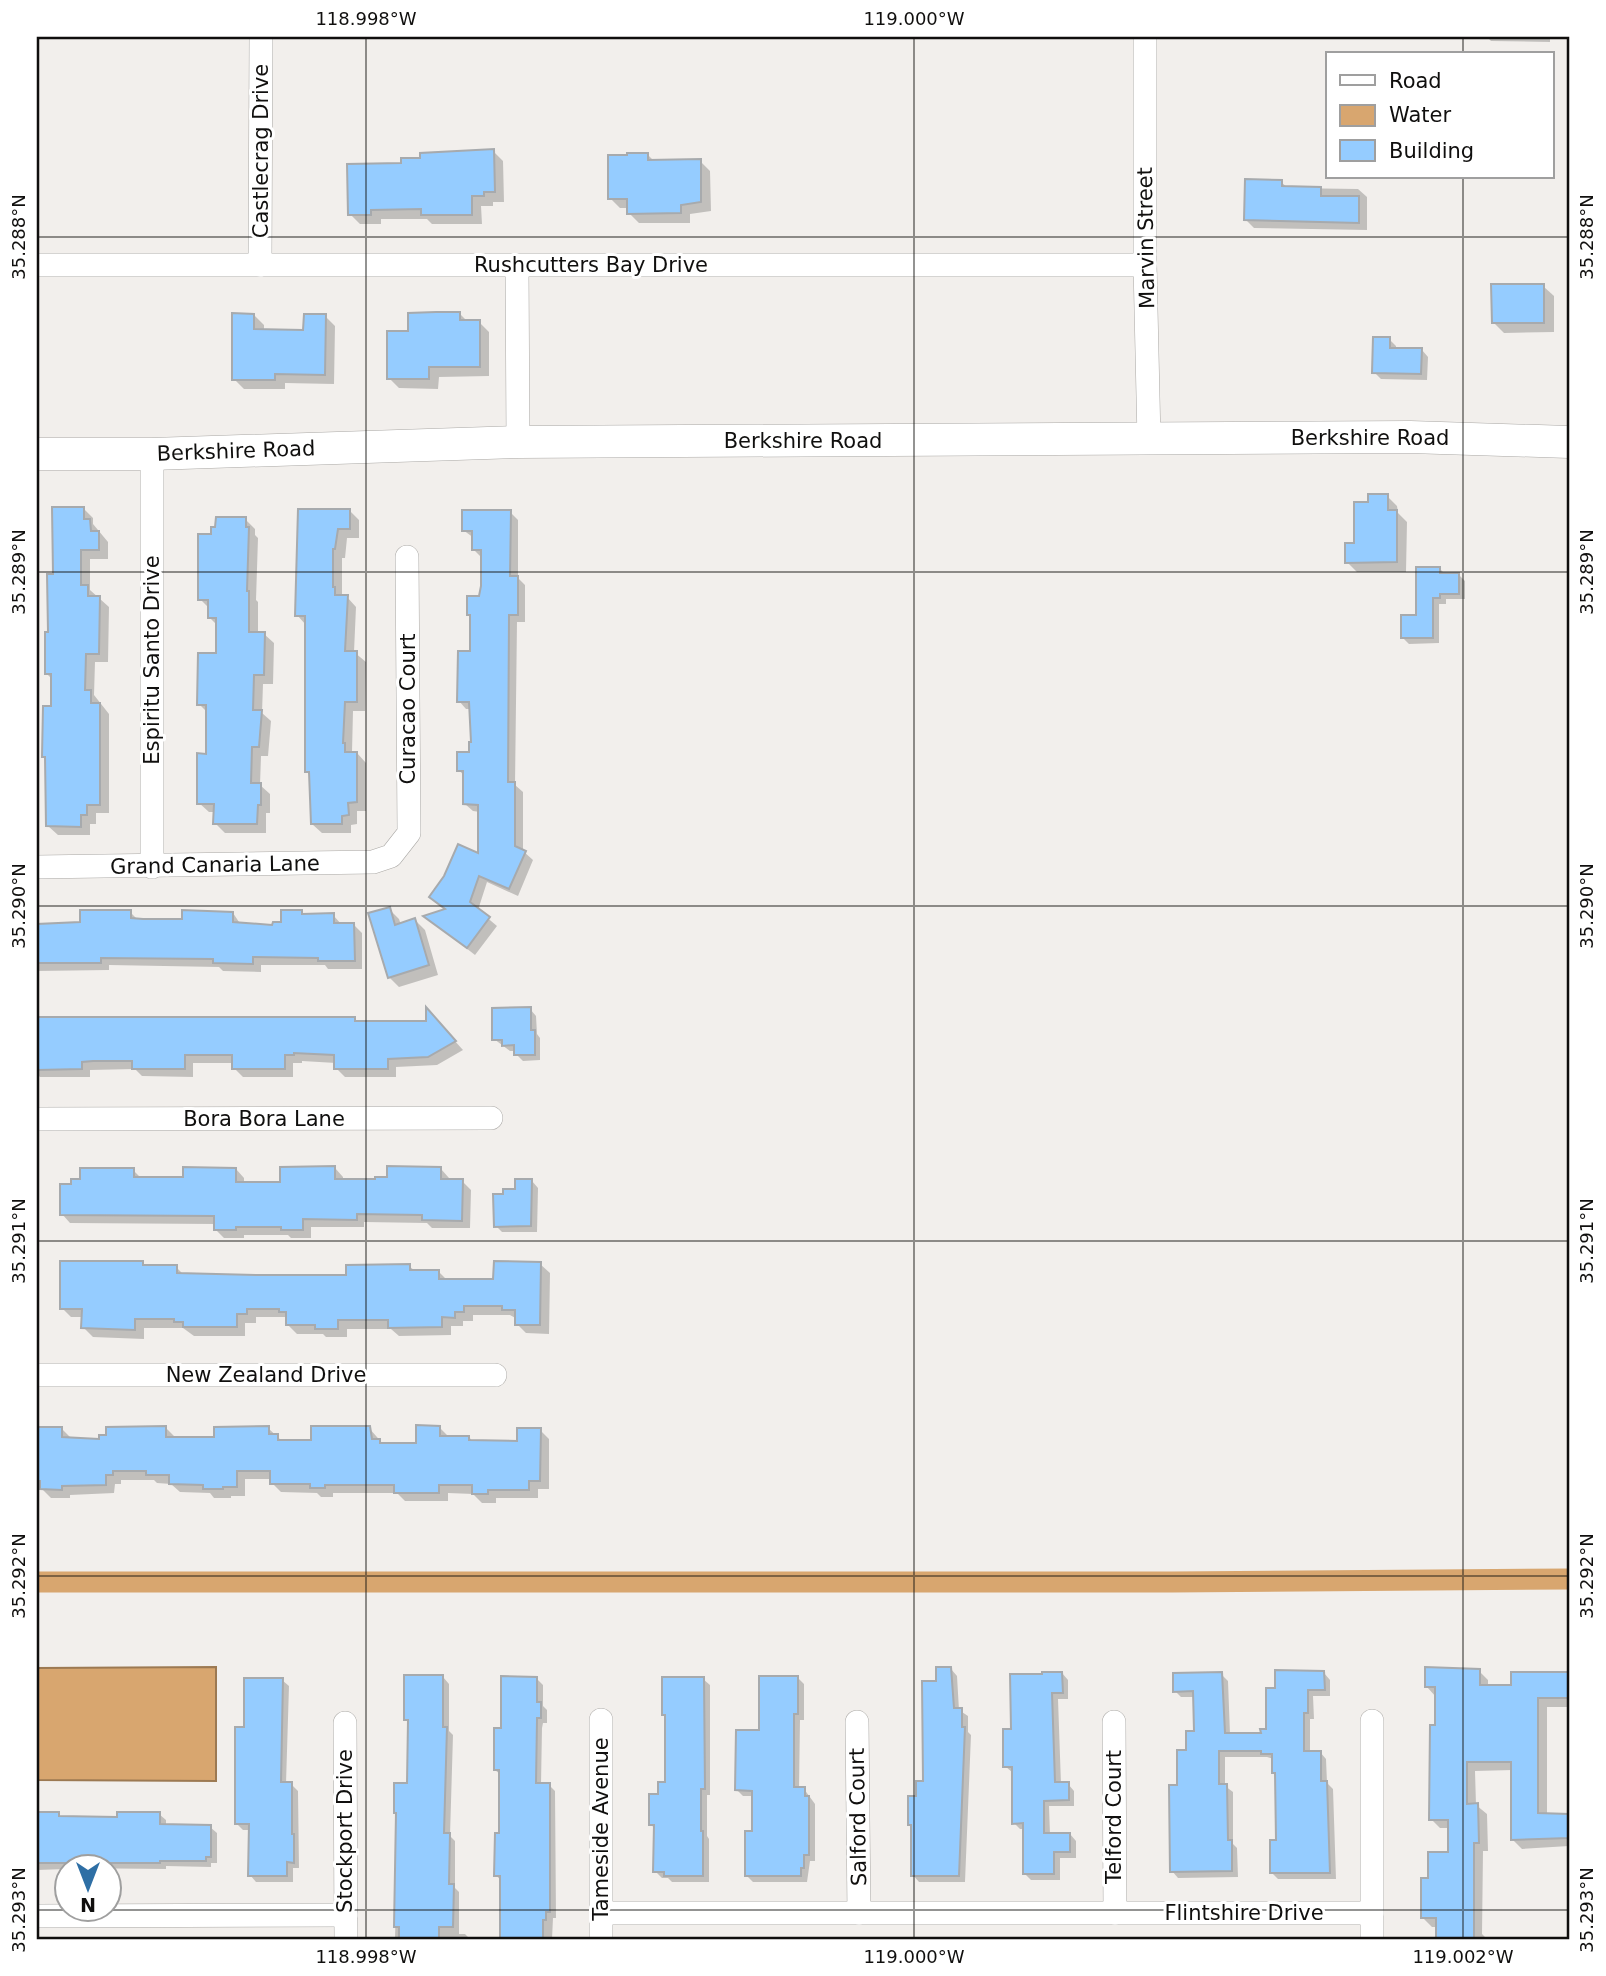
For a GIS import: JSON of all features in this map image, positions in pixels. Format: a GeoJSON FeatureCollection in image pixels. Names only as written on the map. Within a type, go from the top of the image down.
{"type":"FeatureCollection","features":[{"type":"Feature","properties":{"kind":"street","name":"Castlecrag Drive"},"geometry":{"type":"LineString","coordinates":[[260,265],[261,37]]}},
{"type":"Feature","properties":{"kind":"street","name":"Marvin Street"},"geometry":{"type":"LineString","coordinates":[[1145,37],[1145,265],[1149,440]]}},
{"type":"Feature","properties":{"kind":"street","name":"Rushcutters Bay Drive"},"geometry":{"type":"LineString","coordinates":[[37,265],[1145,265]]}},
{"type":"Feature","properties":{"kind":"street"},"geometry":{"type":"LineString","coordinates":[[517,265],[518,442]]}},
{"type":"Feature","properties":{"kind":"street","name":"Berkshire Road"},"geometry":{"type":"LineString","coordinates":[[37,454],[152,454],[518,442],[1410,437],[1569,442]]}},
{"type":"Feature","properties":{"kind":"street","name":"Espiritu Santo Drive"},"geometry":{"type":"LineString","coordinates":[[152,454],[152,867]]}},
{"type":"Feature","properties":{"kind":"street","name":"Curacao Court"},"geometry":{"type":"LineString","coordinates":[[391,856],[409,833],[407,557]]}},
{"type":"Feature","properties":{"kind":"street","name":"Grand Canaria Lane"},"geometry":{"type":"LineString","coordinates":[[37,867],[373,862],[391,856]]}},
{"type":"Feature","properties":{"kind":"street","name":"Bora Bora Lane"},"geometry":{"type":"LineString","coordinates":[[37,1119],[491,1118]]}},
{"type":"Feature","properties":{"kind":"street","name":"New Zealand Drive"},"geometry":{"type":"LineString","coordinates":[[37,1374],[495,1376]]}},
{"type":"Feature","properties":{"kind":"street","name":"Tameside Avenue"},"geometry":{"type":"LineString","coordinates":[[601,1720],[601,1939]]}},
{"type":"Feature","properties":{"kind":"street","name":"Salford Court"},"geometry":{"type":"LineString","coordinates":[[857,1721],[859,1913]]}},
{"type":"Feature","properties":{"kind":"street","name":"Telford Court"},"geometry":{"type":"LineString","coordinates":[[1114,1721],[1115,1913]]}},
{"type":"Feature","properties":{"kind":"street"},"geometry":{"type":"LineString","coordinates":[[1372,1721],[1372,1939]]}},
{"type":"Feature","properties":{"kind":"street","name":"Stockport Drive"},"geometry":{"type":"LineString","coordinates":[[345,1723],[346,1939]]}},
{"type":"Feature","properties":{"kind":"street","name":"Flintshire Drive"},"geometry":{"type":"LineString","coordinates":[[601,1913],[1372,1913]]}},
{"type":"Feature","properties":{"kind":"street"},"geometry":{"type":"LineString","coordinates":[[37,1916],[346,1915]]}},
{"type":"Feature","properties":{"kind":"water"},"geometry":{"type":"Polygon","coordinates":[[[216,1667],[216,1781],[37,1780],[37,1668],[216,1667]]]}},
{"type":"Feature","properties":{"kind":"building"},"geometry":{"type":"Polygon","coordinates":[[[494,149],[495,192],[472,196],[472,215],[421,215],[421,209],[371,210],[371,215],[348,215],[347,164],[401,163],[401,158],[420,158],[420,153],[494,149]]]}},
{"type":"Feature","properties":{"kind":"building"},"geometry":{"type":"Polygon","coordinates":[[[648,153],[648,160],[701,159],[701,202],[681,205],[681,213],[627,214],[627,199],[608,199],[608,155],[648,153]]]}},
{"type":"Feature","properties":{"kind":"building"},"geometry":{"type":"Polygon","coordinates":[[[1245,179],[1282,180],[1282,186],[1321,187],[1321,196],[1359,196],[1359,223],[1244,220],[1245,179]]]}},
{"type":"Feature","properties":{"kind":"building"},"geometry":{"type":"Polygon","coordinates":[[[1491,284],[1544,284],[1544,323],[1492,323],[1491,284]]]}},
{"type":"Feature","properties":{"kind":"building"},"geometry":{"type":"Polygon","coordinates":[[[460,312],[460,320],[480,320],[480,367],[429,367],[429,379],[387,379],[387,331],[408,331],[408,313],[460,312]]]}},
{"type":"Feature","properties":{"kind":"building"},"geometry":{"type":"Polygon","coordinates":[[[232,313],[254,314],[254,329],[303,330],[304,314],[326,314],[325,375],[275,374],[275,380],[232,380],[232,313]]]}},
{"type":"Feature","properties":{"kind":"building"},"geometry":{"type":"Polygon","coordinates":[[[1373,337],[1390,337],[1390,348],[1422,348],[1421,374],[1372,373],[1373,337]]]}},
{"type":"Feature","properties":{"kind":"building"},"geometry":{"type":"Polygon","coordinates":[[[1368,494],[1388,494],[1388,510],[1397,510],[1397,562],[1345,563],[1345,543],[1354,543],[1354,502],[1368,502],[1368,494]]]}},
{"type":"Feature","properties":{"kind":"building"},"geometry":{"type":"Polygon","coordinates":[[[52,507],[84,507],[84,519],[90,519],[91,531],[99,531],[99,550],[81,550],[81,585],[88,585],[88,596],[100,596],[99,654],[86,654],[85,690],[91,690],[91,703],[100,703],[100,805],[87,805],[87,815],[81,815],[81,827],[46,826],[45,757],[42,757],[43,706],[51,706],[51,674],[45,674],[45,632],[48,632],[47,574],[53,574],[52,507]]]}},
{"type":"Feature","properties":{"kind":"building"},"geometry":{"type":"Polygon","coordinates":[[[298,509],[350,509],[350,529],[338,529],[333,549],[335,595],[348,595],[345,651],[357,651],[357,702],[345,702],[343,743],[345,752],[357,752],[357,802],[348,803],[349,815],[342,816],[342,824],[311,824],[309,772],[305,772],[305,616],[295,616],[298,509]]]}},
{"type":"Feature","properties":{"kind":"building"},"geometry":{"type":"Polygon","coordinates":[[[462,510],[511,510],[510,576],[518,576],[518,615],[509,615],[508,782],[515,782],[515,846],[526,851],[509,889],[479,876],[470,902],[490,917],[467,948],[423,916],[445,909],[429,897],[444,876],[458,844],[478,853],[478,805],[463,804],[463,771],[457,771],[457,752],[469,752],[471,742],[469,702],[457,702],[458,651],[470,651],[467,596],[479,596],[481,586],[481,550],[472,550],[472,531],[462,531],[462,510]]]}},
{"type":"Feature","properties":{"kind":"building"},"geometry":{"type":"Polygon","coordinates":[[[216,517],[246,517],[246,527],[249,527],[249,632],[265,632],[264,675],[254,675],[253,710],[262,710],[259,747],[252,747],[251,783],[261,783],[261,805],[258,805],[257,824],[213,824],[214,804],[197,804],[197,753],[206,754],[206,705],[197,705],[198,653],[216,653],[216,618],[208,618],[208,600],[198,600],[198,534],[211,534],[216,517]]]}},
{"type":"Feature","properties":{"kind":"building"},"geometry":{"type":"Polygon","coordinates":[[[1416,567],[1440,567],[1440,573],[1459,573],[1459,594],[1440,594],[1440,598],[1433,598],[1433,638],[1401,638],[1401,615],[1416,615],[1416,567]]]}},
{"type":"Feature","properties":{"kind":"building"},"geometry":{"type":"Polygon","coordinates":[[[390,907],[395,925],[415,918],[429,965],[388,978],[368,913],[390,907]]]}},
{"type":"Feature","properties":{"kind":"building"},"geometry":{"type":"Polygon","coordinates":[[[80,910],[131,910],[131,918],[143,919],[182,919],[182,910],[233,912],[233,922],[272,925],[273,922],[281,922],[281,910],[302,910],[302,914],[334,913],[334,923],[354,923],[355,961],[253,957],[253,964],[213,963],[213,959],[101,958],[101,963],[37,963],[37,924],[80,922],[80,910]]]}},
{"type":"Feature","properties":{"kind":"building"},"geometry":{"type":"Polygon","coordinates":[[[426,1007],[456,1041],[428,1057],[388,1059],[388,1069],[334,1069],[334,1055],[294,1053],[285,1055],[285,1069],[232,1069],[232,1055],[185,1055],[185,1069],[132,1069],[132,1061],[93,1061],[82,1062],[82,1069],[37,1070],[37,1017],[355,1017],[355,1021],[426,1021],[426,1007]]]}},
{"type":"Feature","properties":{"kind":"building"},"geometry":{"type":"Polygon","coordinates":[[[531,1007],[535,1055],[514,1055],[514,1045],[502,1046],[502,1040],[492,1040],[492,1008],[531,1007]]]}},
{"type":"Feature","properties":{"kind":"building"},"geometry":{"type":"Polygon","coordinates":[[[335,1166],[335,1179],[387,1177],[387,1166],[441,1167],[441,1179],[463,1179],[462,1221],[422,1220],[422,1215],[357,1214],[357,1220],[303,1219],[303,1230],[236,1227],[236,1230],[214,1230],[214,1216],[60,1215],[60,1184],[71,1184],[71,1179],[80,1179],[80,1168],[134,1168],[134,1177],[183,1177],[183,1167],[236,1168],[236,1182],[280,1182],[280,1167],[335,1166]]]}},
{"type":"Feature","properties":{"kind":"building"},"geometry":{"type":"Polygon","coordinates":[[[515,1179],[532,1179],[531,1226],[494,1227],[493,1194],[503,1194],[503,1189],[515,1189],[515,1179]]]}},
{"type":"Feature","properties":{"kind":"building"},"geometry":{"type":"Polygon","coordinates":[[[60,1261],[143,1261],[143,1265],[177,1265],[177,1273],[259,1275],[346,1275],[346,1265],[410,1264],[410,1270],[439,1270],[439,1279],[493,1279],[494,1261],[541,1262],[540,1325],[515,1325],[515,1310],[502,1310],[502,1306],[464,1306],[464,1312],[455,1312],[455,1318],[442,1317],[442,1327],[388,1328],[388,1320],[338,1320],[338,1329],[315,1329],[315,1325],[286,1325],[286,1312],[279,1312],[279,1309],[247,1309],[247,1314],[237,1314],[237,1327],[183,1327],[183,1322],[174,1322],[174,1319],[135,1319],[135,1330],[81,1328],[82,1309],[60,1309],[60,1261]]]}},
{"type":"Feature","properties":{"kind":"building"},"geometry":{"type":"Polygon","coordinates":[[[416,1425],[440,1426],[440,1436],[469,1436],[469,1440],[517,1441],[517,1428],[541,1428],[540,1481],[529,1481],[529,1490],[488,1490],[488,1494],[472,1494],[472,1485],[439,1485],[439,1493],[394,1493],[394,1485],[325,1485],[325,1488],[310,1488],[310,1484],[270,1484],[270,1471],[237,1471],[237,1487],[223,1489],[203,1489],[203,1485],[169,1484],[169,1475],[146,1475],[146,1471],[113,1471],[113,1475],[106,1475],[106,1485],[62,1486],[62,1490],[40,1489],[40,1481],[37,1481],[37,1427],[62,1427],[62,1437],[99,1439],[99,1435],[106,1435],[106,1427],[166,1426],[166,1437],[214,1437],[214,1427],[269,1426],[269,1434],[278,1434],[278,1440],[311,1440],[311,1426],[370,1426],[372,1439],[380,1439],[380,1443],[416,1443],[416,1425]]]}},
{"type":"Feature","properties":{"kind":"building"},"geometry":{"type":"Polygon","coordinates":[[[936,1667],[951,1667],[954,1708],[962,1708],[962,1727],[965,1727],[959,1876],[911,1876],[908,1796],[916,1796],[916,1781],[923,1781],[922,1681],[936,1681],[936,1667]]]}},
{"type":"Feature","properties":{"kind":"building"},"geometry":{"type":"Polygon","coordinates":[[[1425,1667],[1480,1669],[1480,1685],[1511,1685],[1511,1672],[1569,1672],[1569,1698],[1538,1698],[1538,1813],[1569,1814],[1569,1838],[1511,1840],[1511,1762],[1467,1762],[1467,1804],[1478,1803],[1479,1843],[1474,1843],[1474,1939],[1436,1939],[1436,1918],[1421,1918],[1421,1878],[1428,1878],[1428,1852],[1448,1852],[1448,1820],[1429,1820],[1430,1725],[1435,1725],[1435,1687],[1425,1687],[1425,1667]]]}},
{"type":"Feature","properties":{"kind":"building"},"geometry":{"type":"Polygon","coordinates":[[[1275,1670],[1324,1671],[1325,1690],[1308,1690],[1308,1713],[1304,1713],[1304,1751],[1321,1751],[1321,1781],[1327,1781],[1330,1873],[1270,1873],[1270,1840],[1276,1840],[1275,1773],[1272,1773],[1272,1754],[1261,1754],[1261,1751],[1219,1751],[1219,1784],[1227,1784],[1228,1840],[1232,1840],[1232,1871],[1170,1872],[1169,1785],[1177,1785],[1177,1750],[1186,1750],[1186,1731],[1194,1731],[1193,1691],[1173,1692],[1173,1673],[1222,1672],[1225,1733],[1261,1733],[1260,1729],[1266,1729],[1266,1688],[1275,1688],[1275,1670]]]}},
{"type":"Feature","properties":{"kind":"building"},"geometry":{"type":"Polygon","coordinates":[[[1062,1672],[1063,1693],[1052,1693],[1055,1782],[1069,1782],[1069,1800],[1044,1801],[1044,1833],[1070,1833],[1070,1852],[1054,1852],[1054,1874],[1023,1874],[1023,1823],[1012,1824],[1012,1767],[1003,1767],[1003,1729],[1011,1729],[1010,1674],[1062,1672]]]}},
{"type":"Feature","properties":{"kind":"building"},"geometry":{"type":"Polygon","coordinates":[[[404,1675],[443,1675],[443,1727],[447,1727],[444,1833],[450,1833],[449,1884],[454,1884],[453,1927],[439,1927],[439,1939],[399,1939],[399,1927],[394,1927],[394,1783],[407,1783],[408,1720],[404,1720],[404,1675]]]}},
{"type":"Feature","properties":{"kind":"building"},"geometry":{"type":"Polygon","coordinates":[[[501,1676],[537,1677],[537,1702],[541,1702],[541,1718],[537,1718],[536,1783],[550,1783],[550,1912],[546,1912],[546,1920],[543,1920],[543,1939],[500,1939],[500,1876],[494,1876],[495,1833],[499,1833],[499,1770],[494,1770],[494,1728],[501,1728],[501,1676]]]}},
{"type":"Feature","properties":{"kind":"building"},"geometry":{"type":"Polygon","coordinates":[[[759,1676],[798,1676],[798,1714],[794,1714],[794,1787],[805,1787],[805,1796],[809,1796],[809,1855],[804,1855],[801,1876],[745,1876],[745,1831],[752,1831],[752,1791],[735,1790],[736,1730],[759,1730],[759,1676]]]}},
{"type":"Feature","properties":{"kind":"building"},"geometry":{"type":"Polygon","coordinates":[[[662,1677],[704,1677],[705,1789],[701,1789],[703,1876],[664,1876],[664,1872],[653,1872],[654,1825],[649,1825],[649,1794],[658,1794],[658,1782],[665,1782],[662,1677]]]}},
{"type":"Feature","properties":{"kind":"building"},"geometry":{"type":"Polygon","coordinates":[[[244,1678],[283,1678],[281,1782],[292,1782],[294,1834],[294,1863],[287,1862],[287,1876],[248,1876],[249,1824],[235,1824],[235,1727],[244,1727],[244,1678]]]}},
{"type":"Feature","properties":{"kind":"building"},"geometry":{"type":"Polygon","coordinates":[[[37,1812],[59,1812],[59,1816],[117,1817],[117,1812],[160,1812],[160,1824],[211,1825],[211,1857],[206,1857],[206,1861],[122,1863],[122,1854],[52,1854],[52,1863],[37,1863],[37,1812]]]}},
{"type":"Feature","properties":{"kind":"waterway"},"geometry":{"type":"LineString","coordinates":[[37,1582],[1172,1582],[1569,1579]]}}]}
